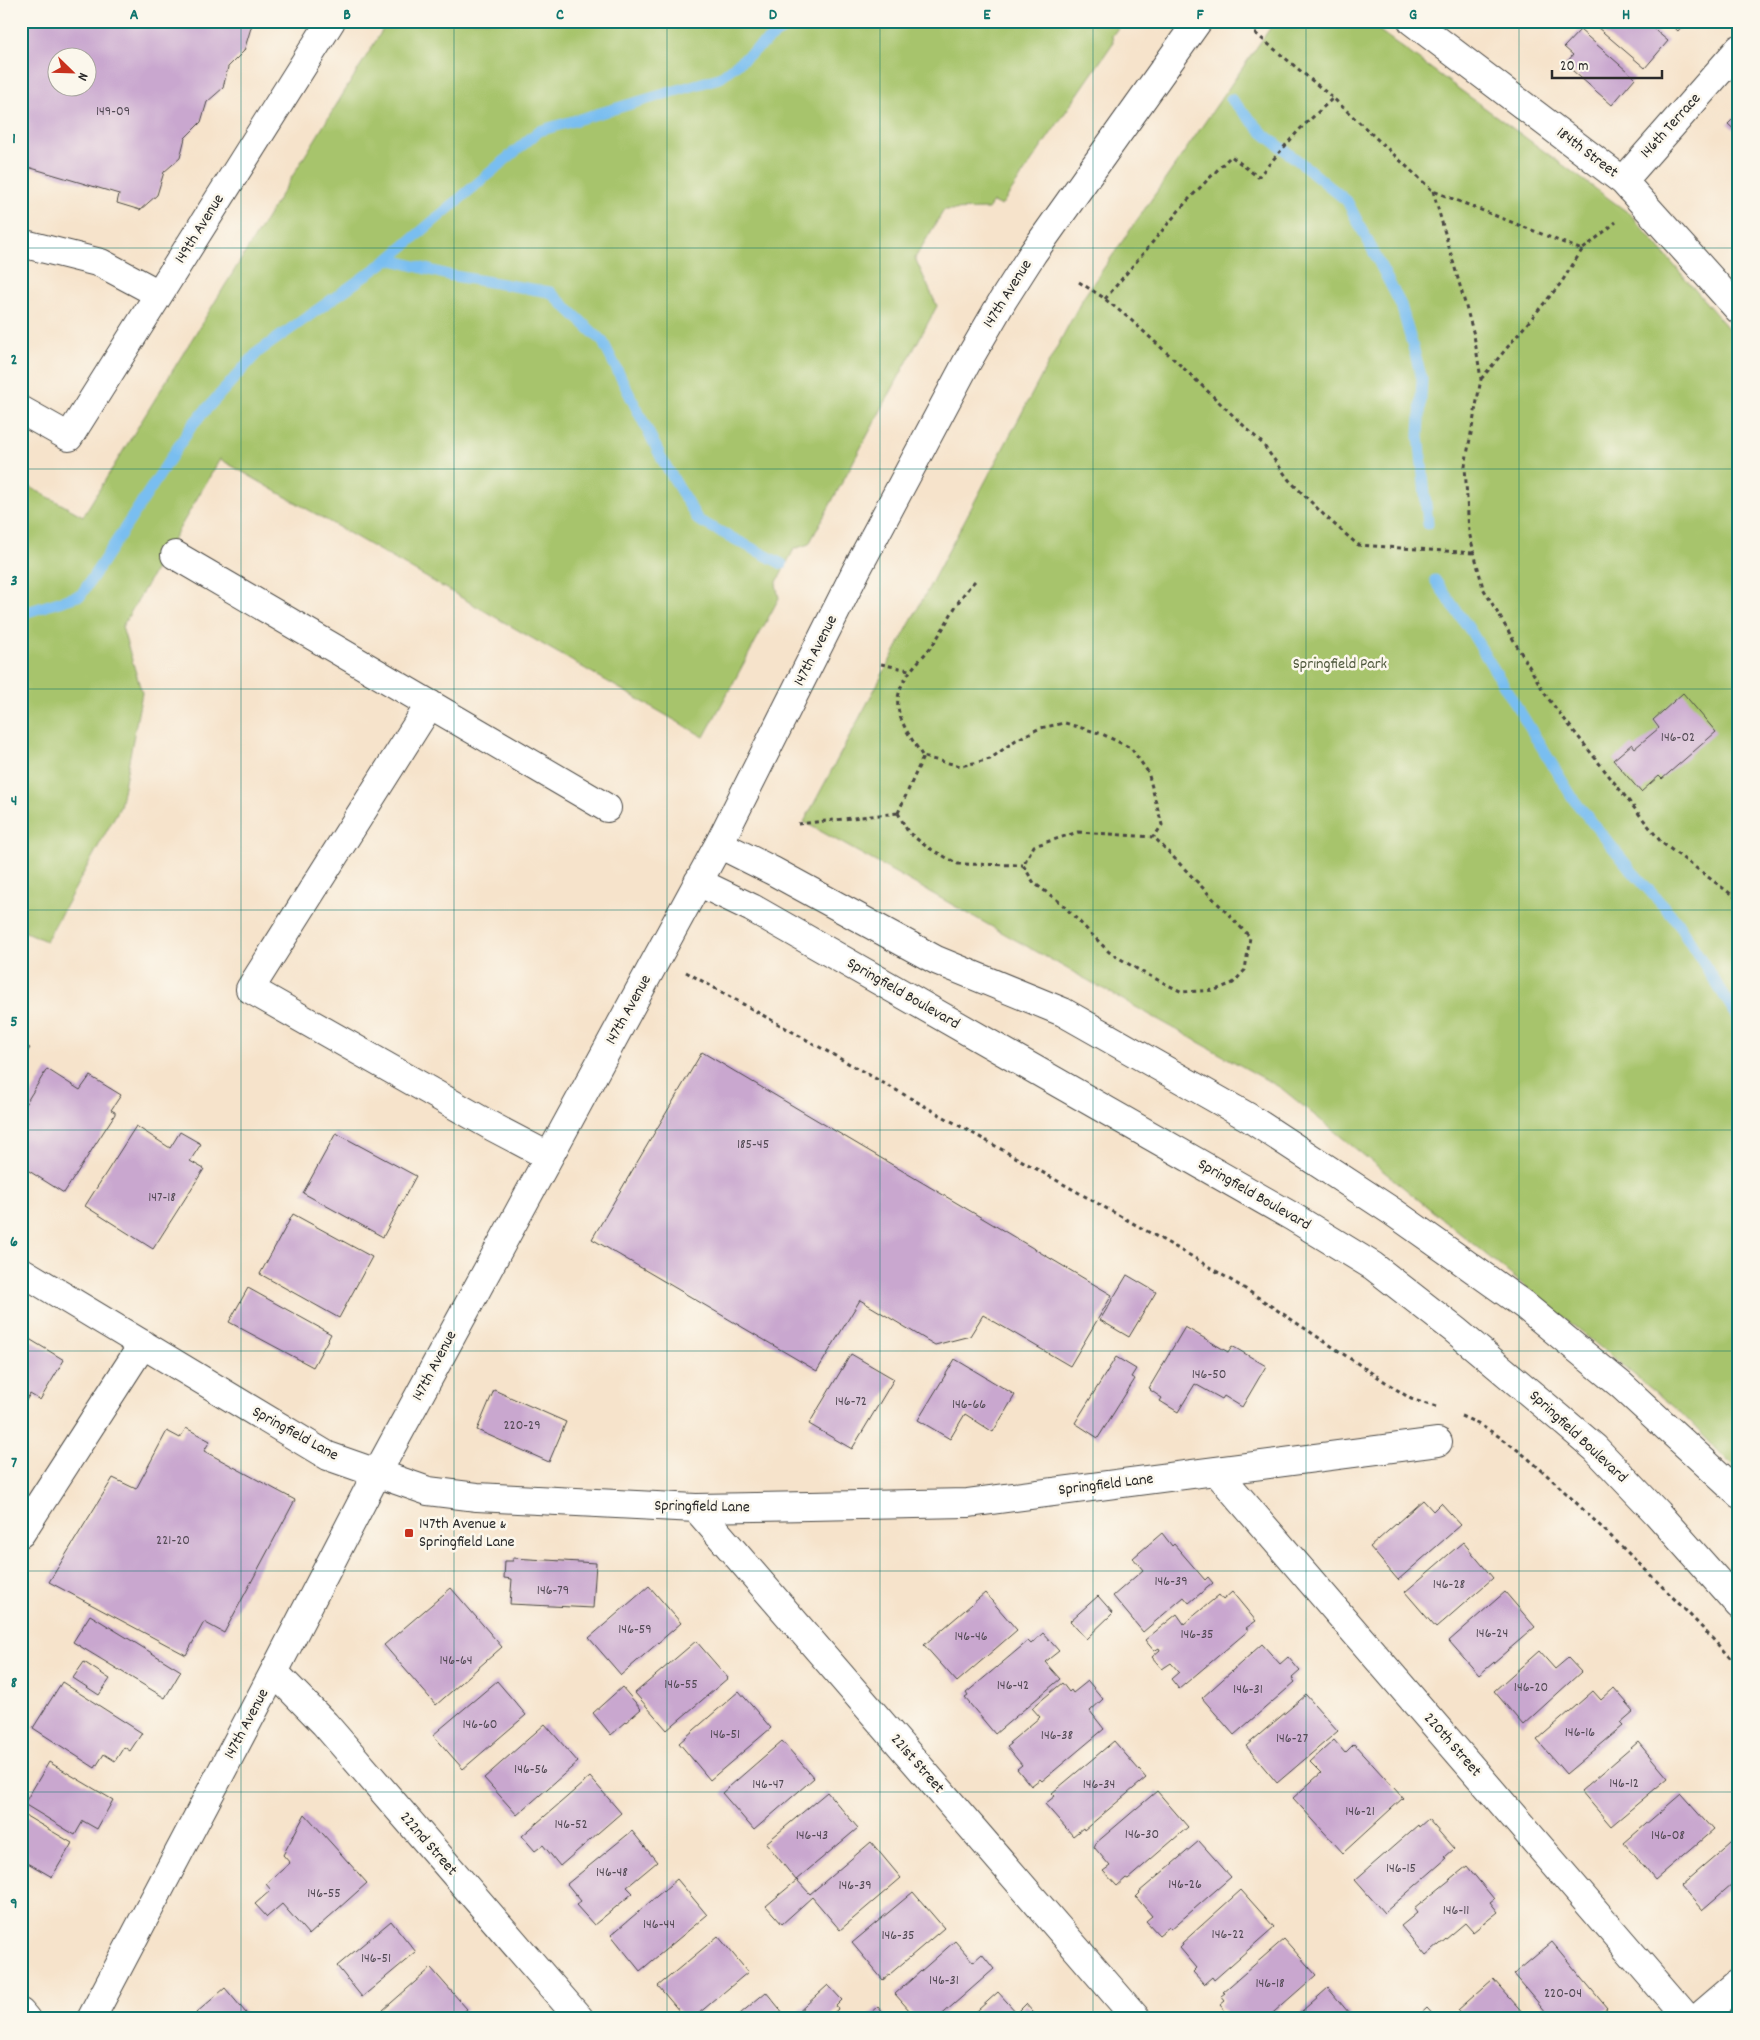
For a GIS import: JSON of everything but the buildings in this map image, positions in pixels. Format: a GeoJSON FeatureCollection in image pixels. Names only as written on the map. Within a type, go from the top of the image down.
{"type":"FeatureCollection","features":[{"type":"Feature","properties":{"kind":"street","name":"149th Avenue"},"geometry":{"type":"LineString","coordinates":[[21,410],[68,437],[331,21]]}},
{"type":"Feature","properties":{"kind":"street","name":"147th Avenue"},"geometry":{"type":"LineString","coordinates":[[91,2019],[377,1473],[719,844],[897,491],[966,364],[1003,300],[1034,253],[1198,21]]}},
{"type":"Feature","properties":{"kind":"street","name":"184th Street"},"geometry":{"type":"LineString","coordinates":[[1412,21],[1623,181],[1739,310]]}},
{"type":"Feature","properties":{"kind":"street","name":"146th Terrace"},"geometry":{"type":"LineString","coordinates":[[1623,181],[1739,49]]}},
{"type":"Feature","properties":{"kind":"street"},"geometry":{"type":"LineString","coordinates":[[21,243],[100,263],[159,294]]}},
{"type":"Feature","properties":{"kind":"street"},"geometry":{"type":"LineString","coordinates":[[175,555],[607,808]]}},
{"type":"Feature","properties":{"kind":"street"},"geometry":{"type":"LineString","coordinates":[[430,704],[250,989],[493,1127],[548,1156]]}},
{"type":"Feature","properties":{"kind":"street"},"geometry":{"type":"LineString","coordinates":[[719,844],[773,870],[936,960],[1063,1012],[1248,1117],[1393,1212],[1524,1305],[1621,1385],[1739,1494]]}},
{"type":"Feature","properties":{"kind":"street","name":"Springfield Boulevard"},"geometry":{"type":"LineString","coordinates":[[698,882],[778,923],[1293,1217],[1373,1266],[1463,1336],[1595,1448],[1739,1605]]}},
{"type":"Feature","properties":{"kind":"street","name":"Springfield Lane"},"geometry":{"type":"LineString","coordinates":[[21,1271],[328,1456],[428,1491],[477,1497],[696,1508],[968,1503],[1438,1442]]}},
{"type":"Feature","properties":{"kind":"street"},"geometry":{"type":"LineString","coordinates":[[21,1533],[143,1344]]}},
{"type":"Feature","properties":{"kind":"street","name":"220th Street"},"geometry":{"type":"LineString","coordinates":[[1216,1471],[1688,2019]]}},
{"type":"Feature","properties":{"kind":"street","name":"221st Street"},"geometry":{"type":"LineString","coordinates":[[696,1508],[1137,2019]]}},
{"type":"Feature","properties":{"kind":"street","name":"222nd Street"},"geometry":{"type":"LineString","coordinates":[[274,1672],[321,1720],[580,2019]]}},
{"type":"Feature","properties":{"kind":"street"},"geometry":{"type":"LineString","coordinates":[[1697,2019],[1739,1983]]}},
{"type":"Feature","properties":{"kind":"street"},"geometry":{"type":"LineString","coordinates":[[21,2013],[26,2019]]}},
{"type":"Feature","properties":{"kind":"path"},"geometry":{"type":"LineString","coordinates":[[1255,33],[1332,98],[1433,191],[1582,250]]}},
{"type":"Feature","properties":{"kind":"path"},"geometry":{"type":"LineString","coordinates":[[1105,299],[1187,201],[1231,156],[1258,177],[1299,130],[1332,98]]}},
{"type":"Feature","properties":{"kind":"path"},"geometry":{"type":"LineString","coordinates":[[1433,191],[1474,335],[1481,379],[1466,466],[1469,532],[1483,588],[1547,697],[1661,842],[1739,900]]}},
{"type":"Feature","properties":{"kind":"path"},"geometry":{"type":"LineString","coordinates":[[1481,379],[1561,283],[1582,250],[1642,202]]}},
{"type":"Feature","properties":{"kind":"path"},"geometry":{"type":"LineString","coordinates":[[1079,282],[1105,299],[1131,320],[1262,443],[1289,480],[1326,517],[1358,545],[1474,553]]}},
{"type":"Feature","properties":{"kind":"path"},"geometry":{"type":"LineString","coordinates":[[975,581],[962,594],[933,645],[909,670],[898,698],[900,718],[923,758],[962,766],[990,759],[1016,740],[1040,728],[1065,723],[1102,734],[1131,748],[1148,772],[1162,825],[1154,837]]}},
{"type":"Feature","properties":{"kind":"path"},"geometry":{"type":"LineString","coordinates":[[881,664],[909,670]]}},
{"type":"Feature","properties":{"kind":"path"},"geometry":{"type":"LineString","coordinates":[[898,813],[923,758]]}},
{"type":"Feature","properties":{"kind":"path"},"geometry":{"type":"LineString","coordinates":[[798,824],[898,813]]}},
{"type":"Feature","properties":{"kind":"path"},"geometry":{"type":"LineString","coordinates":[[898,813],[908,832],[927,847],[958,864],[1023,865]]}},
{"type":"Feature","properties":{"kind":"path"},"geometry":{"type":"LineString","coordinates":[[1078,832],[1154,837],[1250,937],[1245,970],[1233,984],[1215,990],[1182,992],[1142,972],[1109,952],[1060,903],[1034,882],[1023,865],[1034,846],[1078,832]]}},
{"type":"Feature","properties":{"kind":"path"},"geometry":{"type":"LineString","coordinates":[[697,978],[1193,1257],[1247,1290],[1411,1399],[1445,1410]]}},
{"type":"Feature","properties":{"kind":"path"},"geometry":{"type":"LineString","coordinates":[[1452,1413],[1482,1426],[1501,1438],[1560,1488],[1646,1570],[1739,1668]]}},
{"type":"Feature","properties":{"kind":"green space"},"geometry":{"type":"Polygon","coordinates":[[[388,21],[1123,21],[1112,36],[1113,43],[1001,206],[993,202],[988,209],[944,210],[915,258],[937,306],[809,544],[794,549],[776,584],[779,598],[704,737],[220,459],[122,627],[142,693],[120,807],[46,941],[21,930],[21,482],[83,516],[388,21]]]}},
{"type":"Feature","properties":{"kind":"green space","name":"Springfield Park"},"geometry":{"type":"Polygon","coordinates":[[[1275,21],[1366,21],[1630,214],[1739,341],[1739,1472],[1681,1413],[1281,1088],[804,822],[1083,298],[1275,21]]]}},
{"type":"Feature","properties":{"kind":"waterway"},"geometry":{"type":"LineString","coordinates":[[21,614],[81,595],[193,424],[258,352],[389,259],[539,131],[719,78],[793,21]]}},
{"type":"Feature","properties":{"kind":"waterway"},"geometry":{"type":"LineString","coordinates":[[1231,99],[1263,133],[1347,201],[1401,305],[1422,379],[1419,435],[1428,524]]}},
{"type":"Feature","properties":{"kind":"waterway"},"geometry":{"type":"LineString","coordinates":[[389,259],[448,275],[550,292],[603,342],[663,461],[698,520],[782,564]]}},
{"type":"Feature","properties":{"kind":"waterway"},"geometry":{"type":"LineString","coordinates":[[1435,580],[1470,630],[1574,800],[1631,870],[1676,920],[1739,1019]]}},
{"type":"Feature","properties":{"kind":"place","name":"147th Avenue & Springfield Lane"},"geometry":{"type":"Point","coordinates":[409,1533]}}]}
